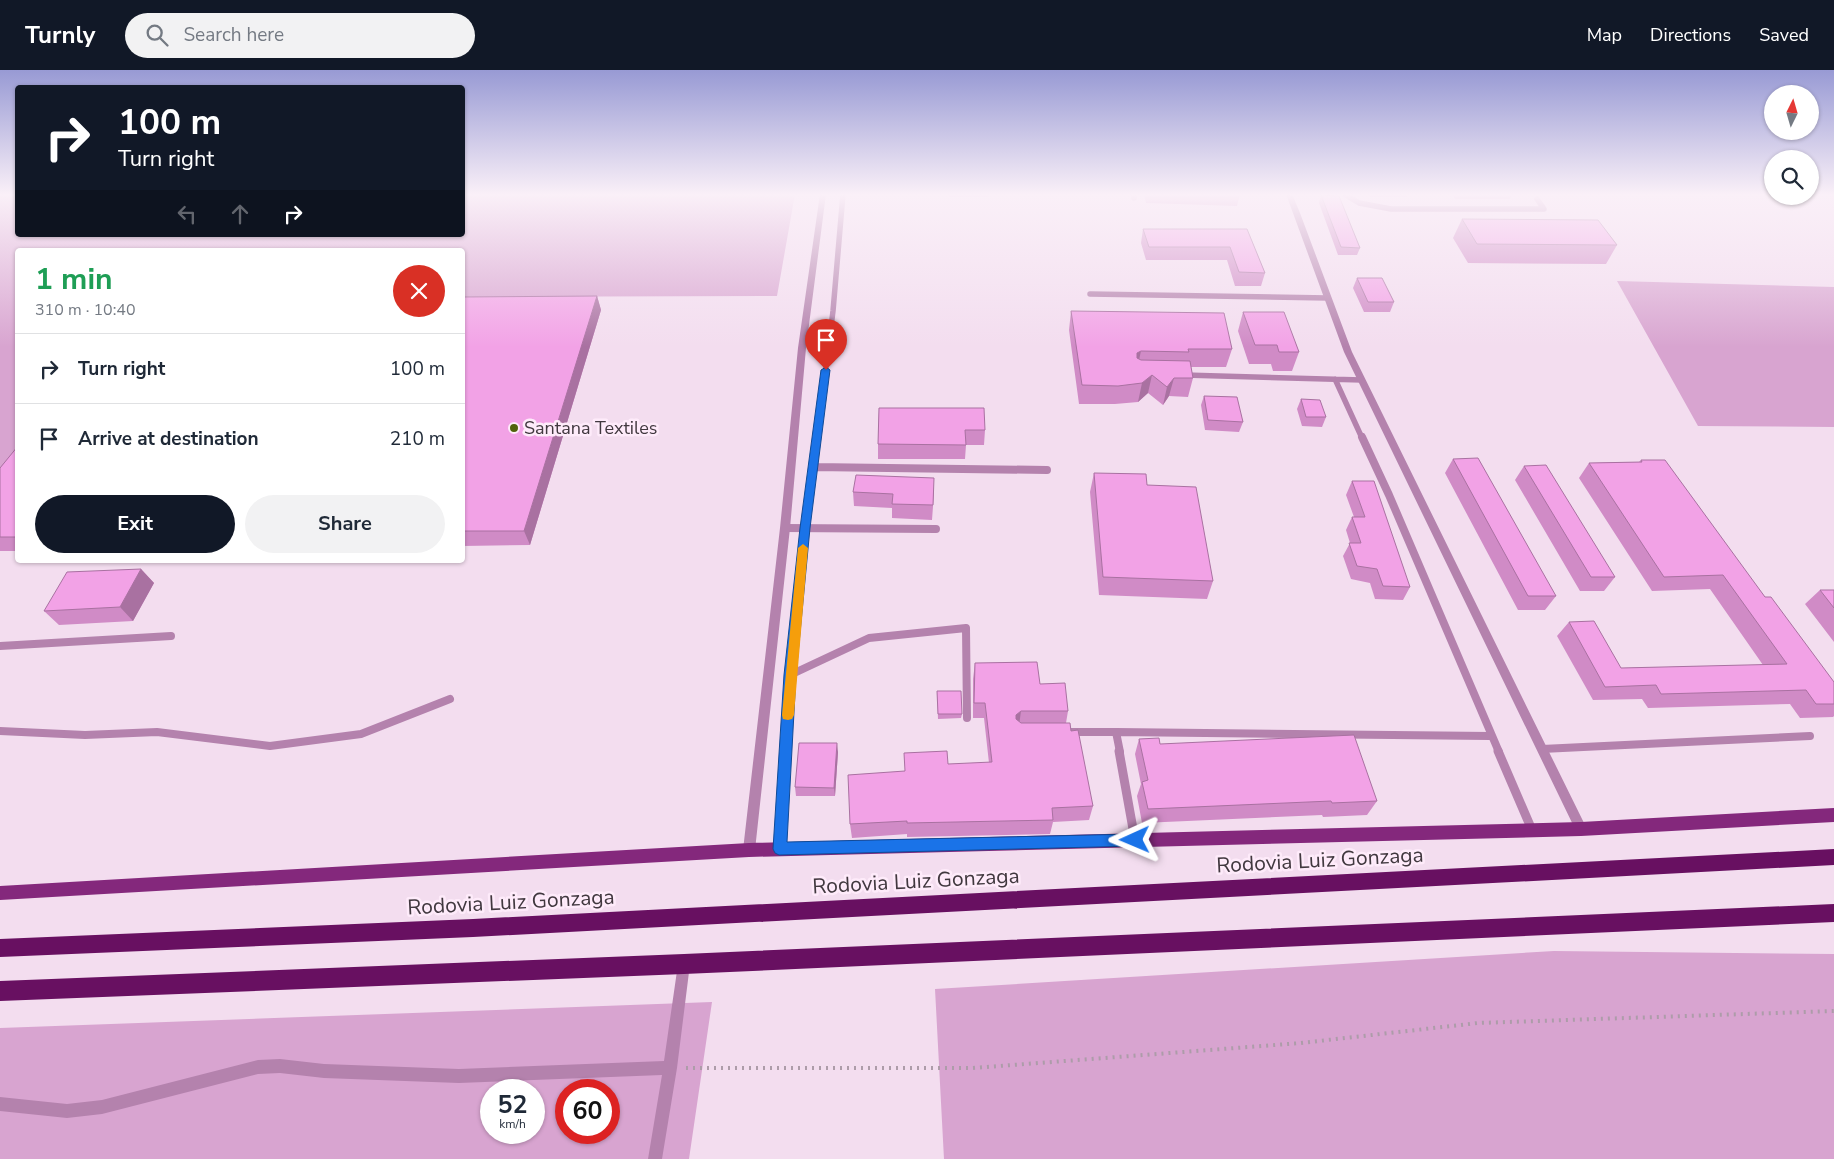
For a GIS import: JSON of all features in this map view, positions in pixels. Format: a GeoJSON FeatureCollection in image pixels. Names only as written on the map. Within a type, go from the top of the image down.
{"type":"FeatureCollection","features":[{"type":"Feature","properties":{"kind":"highway","name":"Rodovia Luiz Gonzaga"},"geometry":{"type":"LineString","coordinates":[[0,948],[474,928],[1834,857]]}},
{"type":"Feature","properties":{"kind":"highway"},"geometry":{"type":"LineString","coordinates":[[0,991],[684,964],[1834,913]]}},
{"type":"Feature","properties":{"kind":"main road"},"geometry":{"type":"LineString","coordinates":[[0,892],[750,850],[1581,829],[1834,815]]}},
{"type":"Feature","properties":{"kind":"street"},"geometry":{"type":"LineString","coordinates":[[750,850],[785,528],[802,348],[816,245]]}},
{"type":"Feature","properties":{"kind":"street"},"geometry":{"type":"LineString","coordinates":[[1309,245],[1348,352],[1581,829]]}},
{"type":"Feature","properties":{"kind":"street"},"geometry":{"type":"LineString","coordinates":[[655,1159],[684,964]]}},
{"type":"Feature","properties":{"kind":"street"},"geometry":{"type":"LineString","coordinates":[[0,1104],[68,1111],[102,1107],[258,1067],[280,1066],[324,1071],[459,1076],[670,1068]]}},
{"type":"Feature","properties":{"kind":"lane"},"geometry":{"type":"LineString","coordinates":[[779,849],[790,675],[805,528],[833,311],[839,245]]}},
{"type":"Feature","properties":{"kind":"lane"},"geometry":{"type":"LineString","coordinates":[[1090,294],[1328,298]]}},
{"type":"Feature","properties":{"kind":"lane"},"geometry":{"type":"LineString","coordinates":[[1177,375],[1362,380]]}},
{"type":"Feature","properties":{"kind":"lane"},"geometry":{"type":"LineString","coordinates":[[1335,379],[1393,504],[1490,736],[1532,830]]}},
{"type":"Feature","properties":{"kind":"lane"},"geometry":{"type":"LineString","coordinates":[[814,467],[1047,470]]}},
{"type":"Feature","properties":{"kind":"lane"},"geometry":{"type":"LineString","coordinates":[[785,528],[936,529]]}},
{"type":"Feature","properties":{"kind":"lane"},"geometry":{"type":"LineString","coordinates":[[790,675],[869,638],[966,628],[967,718]]}},
{"type":"Feature","properties":{"kind":"lane"},"geometry":{"type":"LineString","coordinates":[[0,646],[171,636]]}},
{"type":"Feature","properties":{"kind":"lane"},"geometry":{"type":"LineString","coordinates":[[0,731],[85,735],[157,732],[270,746],[361,734],[450,699]]}},
{"type":"Feature","properties":{"kind":"lane"},"geometry":{"type":"LineString","coordinates":[[1058,732],[1490,736]]}},
{"type":"Feature","properties":{"kind":"lane"},"geometry":{"type":"LineString","coordinates":[[1116,732],[1135,840]]}},
{"type":"Feature","properties":{"kind":"lane"},"geometry":{"type":"LineString","coordinates":[[1542,749],[1810,736]]}},
{"type":"Feature","properties":{"kind":"path"},"geometry":{"type":"LineString","coordinates":[[670,1068],[973,1068],[1301,1043],[1478,1023],[1834,1011]]}},
{"type":"Feature","properties":{"kind":"shaded area"},"geometry":{"type":"Polygon","coordinates":[[[0,245],[786,245],[777,296],[465,297],[465,248],[15,248],[15,460],[0,479],[0,245]]]}},
{"type":"Feature","properties":{"kind":"shaded area"},"geometry":{"type":"Polygon","coordinates":[[[1617,281],[1834,287],[1834,427],[1698,426],[1617,281]]]}},
{"type":"Feature","properties":{"kind":"shaded area"},"geometry":{"type":"Polygon","coordinates":[[[1554,951],[1834,954],[1834,1159],[944,1159],[935,989],[1554,951]]]}},
{"type":"Feature","properties":{"kind":"shaded area"},"geometry":{"type":"Polygon","coordinates":[[[712,1002],[689,1159],[0,1159],[0,1028],[712,1002]]]}},
{"type":"Feature","properties":{"kind":"building"},"geometry":{"type":"Polygon","coordinates":[[[1148,245],[1253,245],[1265,273],[1239,272],[1230,247],[1149,247],[1148,245]]]}},
{"type":"Feature","properties":{"kind":"building"},"geometry":{"type":"Polygon","coordinates":[[[1340,245],[1359,245],[1360,248],[1341,247],[1340,245]]]}},
{"type":"Feature","properties":{"kind":"building"},"geometry":{"type":"Polygon","coordinates":[[[1357,278],[1382,278],[1394,302],[1368,302],[1357,278]]]}},
{"type":"Feature","properties":{"kind":"building","name":"Santana Textiles"},"geometry":{"type":"Polygon","coordinates":[[[597,296],[524,531],[465,531],[465,297],[597,296]]]}},
{"type":"Feature","properties":{"kind":"building"},"geometry":{"type":"Polygon","coordinates":[[[1071,311],[1224,313],[1232,349],[1188,349],[1189,352],[1141,351],[1137,353],[1137,358],[1141,360],[1190,361],[1193,378],[1174,378],[1167,387],[1152,375],[1142,383],[1118,386],[1082,385],[1071,311]]]}},
{"type":"Feature","properties":{"kind":"building"},"geometry":{"type":"Polygon","coordinates":[[[1243,312],[1284,312],[1299,352],[1279,352],[1277,345],[1255,345],[1243,312]]]}},
{"type":"Feature","properties":{"kind":"building"},"geometry":{"type":"Polygon","coordinates":[[[1204,396],[1237,397],[1243,422],[1208,420],[1204,396]]]}},
{"type":"Feature","properties":{"kind":"building"},"geometry":{"type":"Polygon","coordinates":[[[1301,399],[1320,400],[1326,417],[1306,417],[1301,399]]]}},
{"type":"Feature","properties":{"kind":"building"},"geometry":{"type":"Polygon","coordinates":[[[879,408],[984,408],[985,430],[965,430],[966,445],[878,444],[879,408]]]}},
{"type":"Feature","properties":{"kind":"building"},"geometry":{"type":"Polygon","coordinates":[[[15,450],[15,537],[0,537],[0,468],[15,450]]]}},
{"type":"Feature","properties":{"kind":"building"},"geometry":{"type":"Polygon","coordinates":[[[1478,458],[1556,596],[1528,596],[1453,459],[1478,458]]]}},
{"type":"Feature","properties":{"kind":"building"},"geometry":{"type":"Polygon","coordinates":[[[1641,460],[1665,460],[1765,597],[1771,597],[1834,682],[1834,704],[1816,704],[1806,690],[1661,694],[1656,685],[1605,687],[1569,622],[1594,621],[1621,668],[1787,664],[1723,575],[1664,577],[1589,463],[1642,462],[1641,460]]]}},
{"type":"Feature","properties":{"kind":"building"},"geometry":{"type":"Polygon","coordinates":[[[1546,465],[1615,577],[1591,577],[1524,466],[1546,465]]]}},
{"type":"Feature","properties":{"kind":"building"},"geometry":{"type":"Polygon","coordinates":[[[1094,473],[1146,474],[1147,485],[1196,487],[1213,581],[1103,577],[1094,473]]]}},
{"type":"Feature","properties":{"kind":"building"},"geometry":{"type":"Polygon","coordinates":[[[856,475],[934,478],[933,505],[892,504],[893,494],[853,492],[856,475]]]}},
{"type":"Feature","properties":{"kind":"building"},"geometry":{"type":"Polygon","coordinates":[[[1352,481],[1374,481],[1410,587],[1383,586],[1377,569],[1357,566],[1349,543],[1361,543],[1352,517],[1365,517],[1352,481]]]}},
{"type":"Feature","properties":{"kind":"building"},"geometry":{"type":"Polygon","coordinates":[[[141,569],[120,607],[44,611],[67,572],[141,569]]]}},
{"type":"Feature","properties":{"kind":"building"},"geometry":{"type":"Polygon","coordinates":[[[1820,590],[1834,590],[1834,608],[1820,590]]]}},
{"type":"Feature","properties":{"kind":"building"},"geometry":{"type":"Polygon","coordinates":[[[1037,662],[1040,684],[1065,683],[1068,711],[1021,711],[1016,715],[1016,719],[1021,723],[1070,723],[1071,731],[1078,730],[1093,806],[1052,808],[1053,820],[907,823],[907,821],[850,824],[848,775],[905,771],[904,753],[947,751],[948,764],[992,762],[985,703],[974,703],[975,663],[1037,662]]]}},
{"type":"Feature","properties":{"kind":"building"},"geometry":{"type":"Polygon","coordinates":[[[937,691],[961,691],[962,714],[938,714],[937,691]]]}},
{"type":"Feature","properties":{"kind":"building"},"geometry":{"type":"Polygon","coordinates":[[[1354,735],[1377,801],[1332,803],[1331,801],[1148,809],[1142,782],[1148,780],[1139,739],[1159,738],[1160,744],[1354,735]]]}},
{"type":"Feature","properties":{"kind":"building"},"geometry":{"type":"Polygon","coordinates":[[[799,743],[837,743],[834,788],[795,787],[799,743]]]}},
{"type":"Feature","properties":{"kind":"slow traffic"},"geometry":{"type":"LineString","coordinates":[[788,715],[790,675],[803,548]]}},
{"type":"Feature","properties":{"kind":"place","name":"Santana Textiles"},"geometry":{"type":"Point","coordinates":[514,428]}},
{"type":"Feature","properties":{"kind":"route"},"geometry":{"type":"LineString","coordinates":[[826,370],[805,528],[790,675],[779,849],[1135,840]]}}]}
